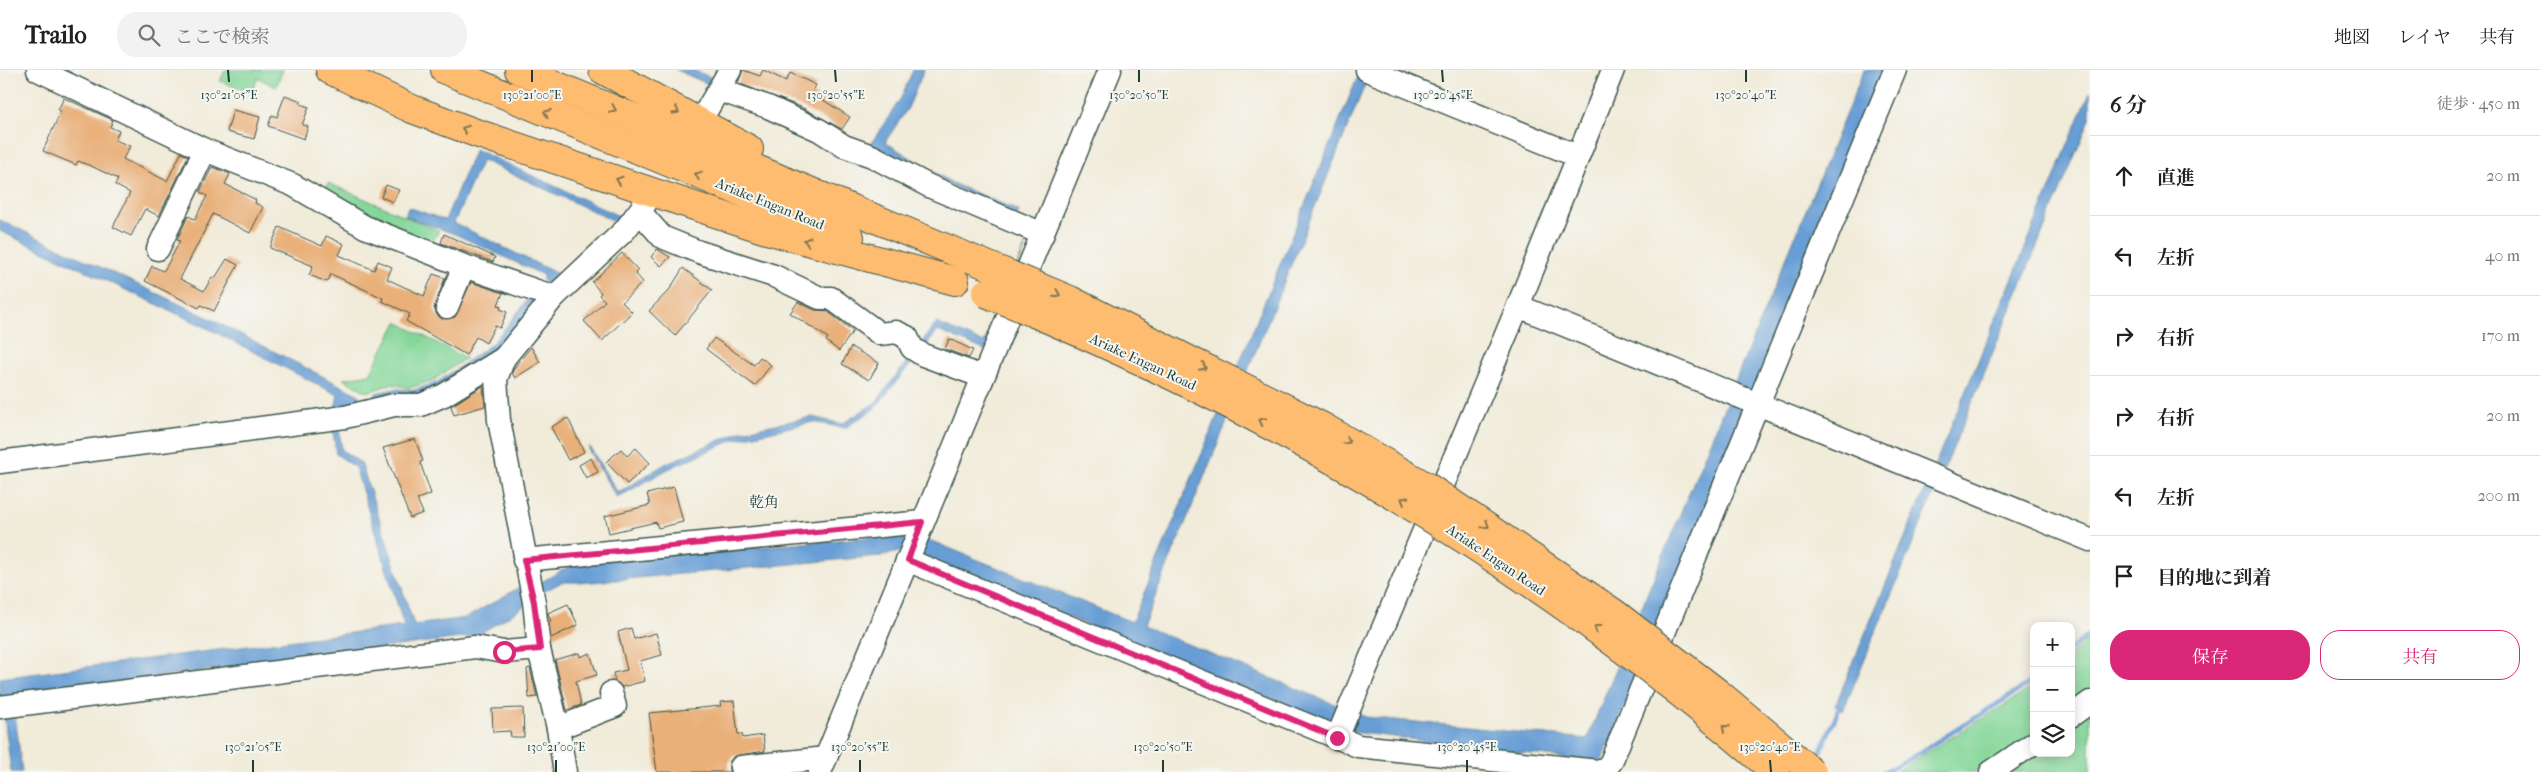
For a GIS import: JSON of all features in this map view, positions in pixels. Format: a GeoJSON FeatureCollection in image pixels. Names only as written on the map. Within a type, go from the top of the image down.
{"type":"FeatureCollection","features":[{"type":"Feature","properties":{"kind":"highway"},"geometry":{"type":"LineString","coordinates":[[330,70],[368,78],[412,109],[476,133],[763,229],[955,281]]}},
{"type":"Feature","properties":{"kind":"highway","name":"Ariake Engan Road"},"geometry":{"type":"LineString","coordinates":[[445,70],[955,281],[991,281],[1070,300],[1323,427],[1429,488],[1614,613],[1718,693],[1812,772]]}},
{"type":"Feature","properties":{"kind":"highway","name":"Ariake Engan Road"},"geometry":{"type":"LineString","coordinates":[[520,70],[954,251],[991,281],[1313,447],[1416,507],[1608,636],[1706,711],[1775,772]]}},
{"type":"Feature","properties":{"kind":"highway"},"geometry":{"type":"LineString","coordinates":[[603,70],[801,178],[954,251]]}},
{"type":"Feature","properties":{"kind":"street"},"geometry":{"type":"LineString","coordinates":[[38,70],[205,150],[293,185],[365,227],[464,266],[554,297]]}},
{"type":"Feature","properties":{"kind":"street"},"geometry":{"type":"LineString","coordinates":[[704,113],[730,70]]}},
{"type":"Feature","properties":{"kind":"street"},"geometry":{"type":"LineString","coordinates":[[741,767],[823,765],[1110,70]]}},
{"type":"Feature","properties":{"kind":"street"},"geometry":{"type":"LineString","coordinates":[[1366,70],[1577,156]]}},
{"type":"Feature","properties":{"kind":"street"},"geometry":{"type":"LineString","coordinates":[[1337,738],[1518,306],[1613,70]]}},
{"type":"Feature","properties":{"kind":"street"},"geometry":{"type":"LineString","coordinates":[[908,559],[1358,746],[1598,770],[1606,768],[1611,762],[1760,404],[1896,70]]}},
{"type":"Feature","properties":{"kind":"street"},"geometry":{"type":"LineString","coordinates":[[719,90],[768,106],[819,130],[844,146],[872,156],[929,186],[1043,234]]}},
{"type":"Feature","properties":{"kind":"street"},"geometry":{"type":"LineString","coordinates":[[158,249],[205,150]]}},
{"type":"Feature","properties":{"kind":"street"},"geometry":{"type":"LineString","coordinates":[[565,772],[558,728],[540,649],[532,592],[524,560],[495,394],[496,379],[504,358],[554,297],[625,230],[643,207],[662,237],[699,252],[774,276],[820,298],[831,298],[880,334],[896,332],[907,337],[917,351],[983,377]]}},
{"type":"Feature","properties":{"kind":"street"},"geometry":{"type":"LineString","coordinates":[[447,307],[464,266]]}},
{"type":"Feature","properties":{"kind":"street"},"geometry":{"type":"LineString","coordinates":[[1518,306],[2090,540]]}},
{"type":"Feature","properties":{"kind":"street"},"geometry":{"type":"LineString","coordinates":[[0,462],[344,417],[394,405],[421,405],[444,395],[504,358]]}},
{"type":"Feature","properties":{"kind":"street"},"geometry":{"type":"LineString","coordinates":[[524,560],[920,527]]}},
{"type":"Feature","properties":{"kind":"street"},"geometry":{"type":"LineString","coordinates":[[0,707],[475,647],[504,652],[540,649]]}},
{"type":"Feature","properties":{"kind":"street"},"geometry":{"type":"LineString","coordinates":[[558,728],[615,706],[611,693]]}},
{"type":"Feature","properties":{"kind":"street"},"geometry":{"type":"LineString","coordinates":[[2075,713],[2090,702]]}},
{"type":"Feature","properties":{"kind":"street"},"geometry":{"type":"LineString","coordinates":[[1991,772],[2030,747]]}},
{"type":"Feature","properties":{"kind":"green space"},"geometry":{"type":"Polygon","coordinates":[[[225,70],[283,70],[276,87],[258,78],[251,93],[220,81],[225,70]]]}},
{"type":"Feature","properties":{"kind":"green space"},"geometry":{"type":"Polygon","coordinates":[[[328,183],[439,231],[431,244],[364,220],[323,194],[328,183]]]}},
{"type":"Feature","properties":{"kind":"green space"},"geometry":{"type":"Polygon","coordinates":[[[397,322],[466,358],[432,381],[409,388],[392,384],[367,392],[343,379],[370,374],[397,322]]]}},
{"type":"Feature","properties":{"kind":"green space"},"geometry":{"type":"Polygon","coordinates":[[[2090,638],[2090,695],[2075,706],[2075,667],[2075,651],[2090,638]]]}},
{"type":"Feature","properties":{"kind":"green space"},"geometry":{"type":"Polygon","coordinates":[[[2030,687],[2030,740],[2017,750],[1974,772],[1895,772],[2019,696],[2030,687]]]}},
{"type":"Feature","properties":{"kind":"green space"},"geometry":{"type":"Polygon","coordinates":[[[2090,711],[2090,772],[2005,772],[2030,756],[2075,757],[2075,722],[2090,711]]]}},
{"type":"Feature","properties":{"kind":"water"},"geometry":{"type":"Polygon","coordinates":[[[676,70],[693,70],[717,80],[715,87],[676,70]]]}},
{"type":"Feature","properties":{"kind":"water"},"geometry":{"type":"Polygon","coordinates":[[[913,70],[924,70],[908,108],[885,142],[952,183],[1019,211],[1016,218],[870,145],[901,98],[913,70]]]}},
{"type":"Feature","properties":{"kind":"water"},"geometry":{"type":"Polygon","coordinates":[[[1864,70],[1888,70],[1603,759],[1595,762],[1353,732],[904,551],[881,556],[592,582],[562,582],[530,599],[522,608],[476,636],[0,697],[0,678],[404,626],[355,467],[336,454],[333,431],[339,428],[342,450],[361,463],[414,625],[466,618],[520,587],[527,590],[575,563],[906,534],[924,538],[1132,622],[1358,76],[1367,80],[1143,626],[1366,717],[1587,739],[1864,70]]]}},
{"type":"Feature","properties":{"kind":"water"},"geometry":{"type":"Polygon","coordinates":[[[2090,92],[2090,119],[1944,470],[1934,467],[2090,92]]]}},
{"type":"Feature","properties":{"kind":"water"},"geometry":{"type":"Polygon","coordinates":[[[475,149],[619,216],[624,211],[630,215],[621,224],[482,160],[454,223],[562,276],[559,285],[546,287],[543,283],[543,275],[457,235],[405,216],[408,207],[445,220],[475,149]]]}},
{"type":"Feature","properties":{"kind":"water"},"geometry":{"type":"Polygon","coordinates":[[[0,220],[205,316],[359,395],[359,405],[335,409],[338,395],[201,325],[0,231],[0,220]]]}},
{"type":"Feature","properties":{"kind":"water"},"geometry":{"type":"Polygon","coordinates":[[[1029,237],[987,351],[938,331],[874,409],[845,428],[813,422],[733,440],[668,469],[617,498],[589,451],[589,446],[618,493],[665,464],[741,431],[812,417],[842,424],[876,402],[936,323],[984,343],[1029,237]]]}},
{"type":"Feature","properties":{"kind":"water"},"geometry":{"type":"Polygon","coordinates":[[[530,297],[539,304],[499,351],[426,396],[374,399],[376,393],[395,389],[414,390],[438,382],[493,343],[530,297]]]}},
{"type":"Feature","properties":{"kind":"water"},"geometry":{"type":"Polygon","coordinates":[[[1928,482],[1937,486],[1843,711],[1835,706],[1928,482]]]}},
{"type":"Feature","properties":{"kind":"water"},"geometry":{"type":"Polygon","coordinates":[[[15,713],[22,772],[11,772],[4,715],[15,713]]]}},
{"type":"Feature","properties":{"kind":"building"},"geometry":{"type":"Polygon","coordinates":[[[743,70],[760,76],[763,70],[786,81],[790,73],[816,85],[812,93],[850,117],[842,129],[801,107],[738,83],[743,70]]]}},
{"type":"Feature","properties":{"kind":"building"},"geometry":{"type":"Polygon","coordinates":[[[285,95],[301,101],[300,104],[309,107],[302,125],[308,126],[304,139],[268,126],[272,115],[277,117],[285,95]]]}},
{"type":"Feature","properties":{"kind":"building"},"geometry":{"type":"Polygon","coordinates":[[[64,98],[113,120],[110,127],[119,131],[115,140],[130,146],[123,159],[167,181],[181,153],[188,156],[159,216],[145,209],[131,236],[113,227],[130,193],[115,185],[118,179],[78,161],[76,165],[43,151],[61,111],[58,110],[64,98]]]}},
{"type":"Feature","properties":{"kind":"building"},"geometry":{"type":"Polygon","coordinates":[[[233,110],[260,117],[254,139],[227,132],[233,110]]]}},
{"type":"Feature","properties":{"kind":"building"},"geometry":{"type":"Polygon","coordinates":[[[212,167],[230,174],[225,184],[256,200],[255,203],[263,207],[250,233],[213,214],[180,279],[204,291],[212,277],[215,278],[227,259],[238,265],[214,311],[201,305],[199,308],[145,281],[152,266],[163,271],[165,269],[180,241],[177,240],[188,216],[195,219],[207,196],[200,192],[212,167]]]}},
{"type":"Feature","properties":{"kind":"building"},"geometry":{"type":"Polygon","coordinates":[[[386,185],[399,190],[393,202],[381,197],[386,185]]]}},
{"type":"Feature","properties":{"kind":"building"},"geometry":{"type":"Polygon","coordinates":[[[279,227],[322,246],[326,236],[344,244],[339,255],[374,270],[378,261],[392,267],[387,279],[424,296],[433,274],[445,278],[434,308],[437,315],[442,319],[455,317],[471,282],[503,293],[498,305],[501,306],[500,309],[507,312],[500,328],[495,326],[486,343],[476,337],[466,355],[406,321],[410,314],[382,301],[383,298],[331,274],[327,282],[309,275],[313,266],[270,248],[279,227]]]}},
{"type":"Feature","properties":{"kind":"building"},"geometry":{"type":"Polygon","coordinates":[[[444,234],[495,257],[493,262],[441,243],[444,234]]]}},
{"type":"Feature","properties":{"kind":"building"},"geometry":{"type":"Polygon","coordinates":[[[657,249],[670,257],[661,266],[651,257],[657,249]]]}},
{"type":"Feature","properties":{"kind":"building"},"geometry":{"type":"Polygon","coordinates":[[[622,253],[638,270],[635,273],[643,282],[622,302],[632,312],[602,341],[584,321],[605,301],[599,295],[601,293],[592,282],[622,253]]]}},
{"type":"Feature","properties":{"kind":"building"},"geometry":{"type":"Polygon","coordinates":[[[683,268],[712,290],[675,336],[649,311],[670,289],[683,268]]]}},
{"type":"Feature","properties":{"kind":"building"},"geometry":{"type":"Polygon","coordinates":[[[798,302],[815,310],[827,311],[853,331],[839,351],[826,341],[828,338],[790,313],[798,302]]]}},
{"type":"Feature","properties":{"kind":"building"},"geometry":{"type":"Polygon","coordinates":[[[714,338],[754,365],[760,357],[771,365],[755,386],[706,349],[714,338]]]}},
{"type":"Feature","properties":{"kind":"building"},"geometry":{"type":"Polygon","coordinates":[[[949,339],[973,350],[969,358],[945,349],[949,339]]]}},
{"type":"Feature","properties":{"kind":"building"},"geometry":{"type":"Polygon","coordinates":[[[531,347],[540,362],[515,378],[512,373],[516,365],[531,347]]]}},
{"type":"Feature","properties":{"kind":"building"},"geometry":{"type":"Polygon","coordinates":[[[851,347],[879,363],[869,380],[842,364],[851,347]]]}},
{"type":"Feature","properties":{"kind":"building"},"geometry":{"type":"Polygon","coordinates":[[[483,386],[485,406],[454,415],[451,406],[483,386]]]}},
{"type":"Feature","properties":{"kind":"building"},"geometry":{"type":"Polygon","coordinates":[[[568,418],[584,452],[568,460],[551,427],[568,418]]]}},
{"type":"Feature","properties":{"kind":"building"},"geometry":{"type":"Polygon","coordinates":[[[415,439],[423,461],[420,462],[431,494],[417,499],[423,513],[410,518],[383,448],[415,439]]]}},
{"type":"Feature","properties":{"kind":"building"},"geometry":{"type":"Polygon","coordinates":[[[636,448],[650,463],[627,484],[606,462],[621,449],[627,456],[636,448]]]}},
{"type":"Feature","properties":{"kind":"building"},"geometry":{"type":"Polygon","coordinates":[[[591,458],[598,472],[586,478],[579,465],[591,458]]]}},
{"type":"Feature","properties":{"kind":"building"},"geometry":{"type":"Polygon","coordinates":[[[674,487],[683,522],[658,528],[656,522],[609,533],[605,516],[650,505],[647,494],[674,487]]]}},
{"type":"Feature","properties":{"kind":"building"},"geometry":{"type":"Polygon","coordinates":[[[568,604],[578,625],[551,638],[549,623],[551,622],[548,613],[568,604]]]}},
{"type":"Feature","properties":{"kind":"building"},"geometry":{"type":"Polygon","coordinates":[[[631,628],[634,639],[656,633],[662,655],[640,661],[645,681],[622,687],[615,681],[613,673],[627,670],[618,632],[631,628]]]}},
{"type":"Feature","properties":{"kind":"building"},"geometry":{"type":"Polygon","coordinates":[[[579,653],[580,657],[590,653],[597,675],[576,681],[581,705],[567,710],[555,660],[579,653]]]}},
{"type":"Feature","properties":{"kind":"building"},"geometry":{"type":"Polygon","coordinates":[[[530,668],[537,697],[529,698],[527,669],[530,668]]]}},
{"type":"Feature","properties":{"kind":"building"},"geometry":{"type":"Polygon","coordinates":[[[734,701],[738,734],[742,734],[743,738],[763,735],[765,751],[734,756],[729,762],[729,772],[657,772],[649,713],[721,706],[720,702],[734,701]]]}},
{"type":"Feature","properties":{"kind":"building"},"geometry":{"type":"Polygon","coordinates":[[[523,708],[524,737],[511,737],[510,731],[493,732],[492,709],[523,708]]]}},
{"type":"Feature","properties":{"kind":"waterway"},"geometry":{"type":"LineString","coordinates":[[2075,646],[2090,634]]}},
{"type":"Feature","properties":{"kind":"waterway"},"geometry":{"type":"LineString","coordinates":[[1883,772],[1911,758],[2030,682]]}},
{"type":"Feature","properties":{"kind":"waterway"},"geometry":{"type":"LineString","coordinates":[[1815,764],[1839,709]]}},
{"type":"Feature","properties":{"kind":"district","name":"乾角"},"geometry":{"type":"Point","coordinates":[764,502]}},
{"type":"Feature","properties":{"kind":"route"},"geometry":{"type":"LineString","coordinates":[[504,652],[540,649],[534,602],[524,560],[922,522],[908,560],[1337,738]]}}]}
